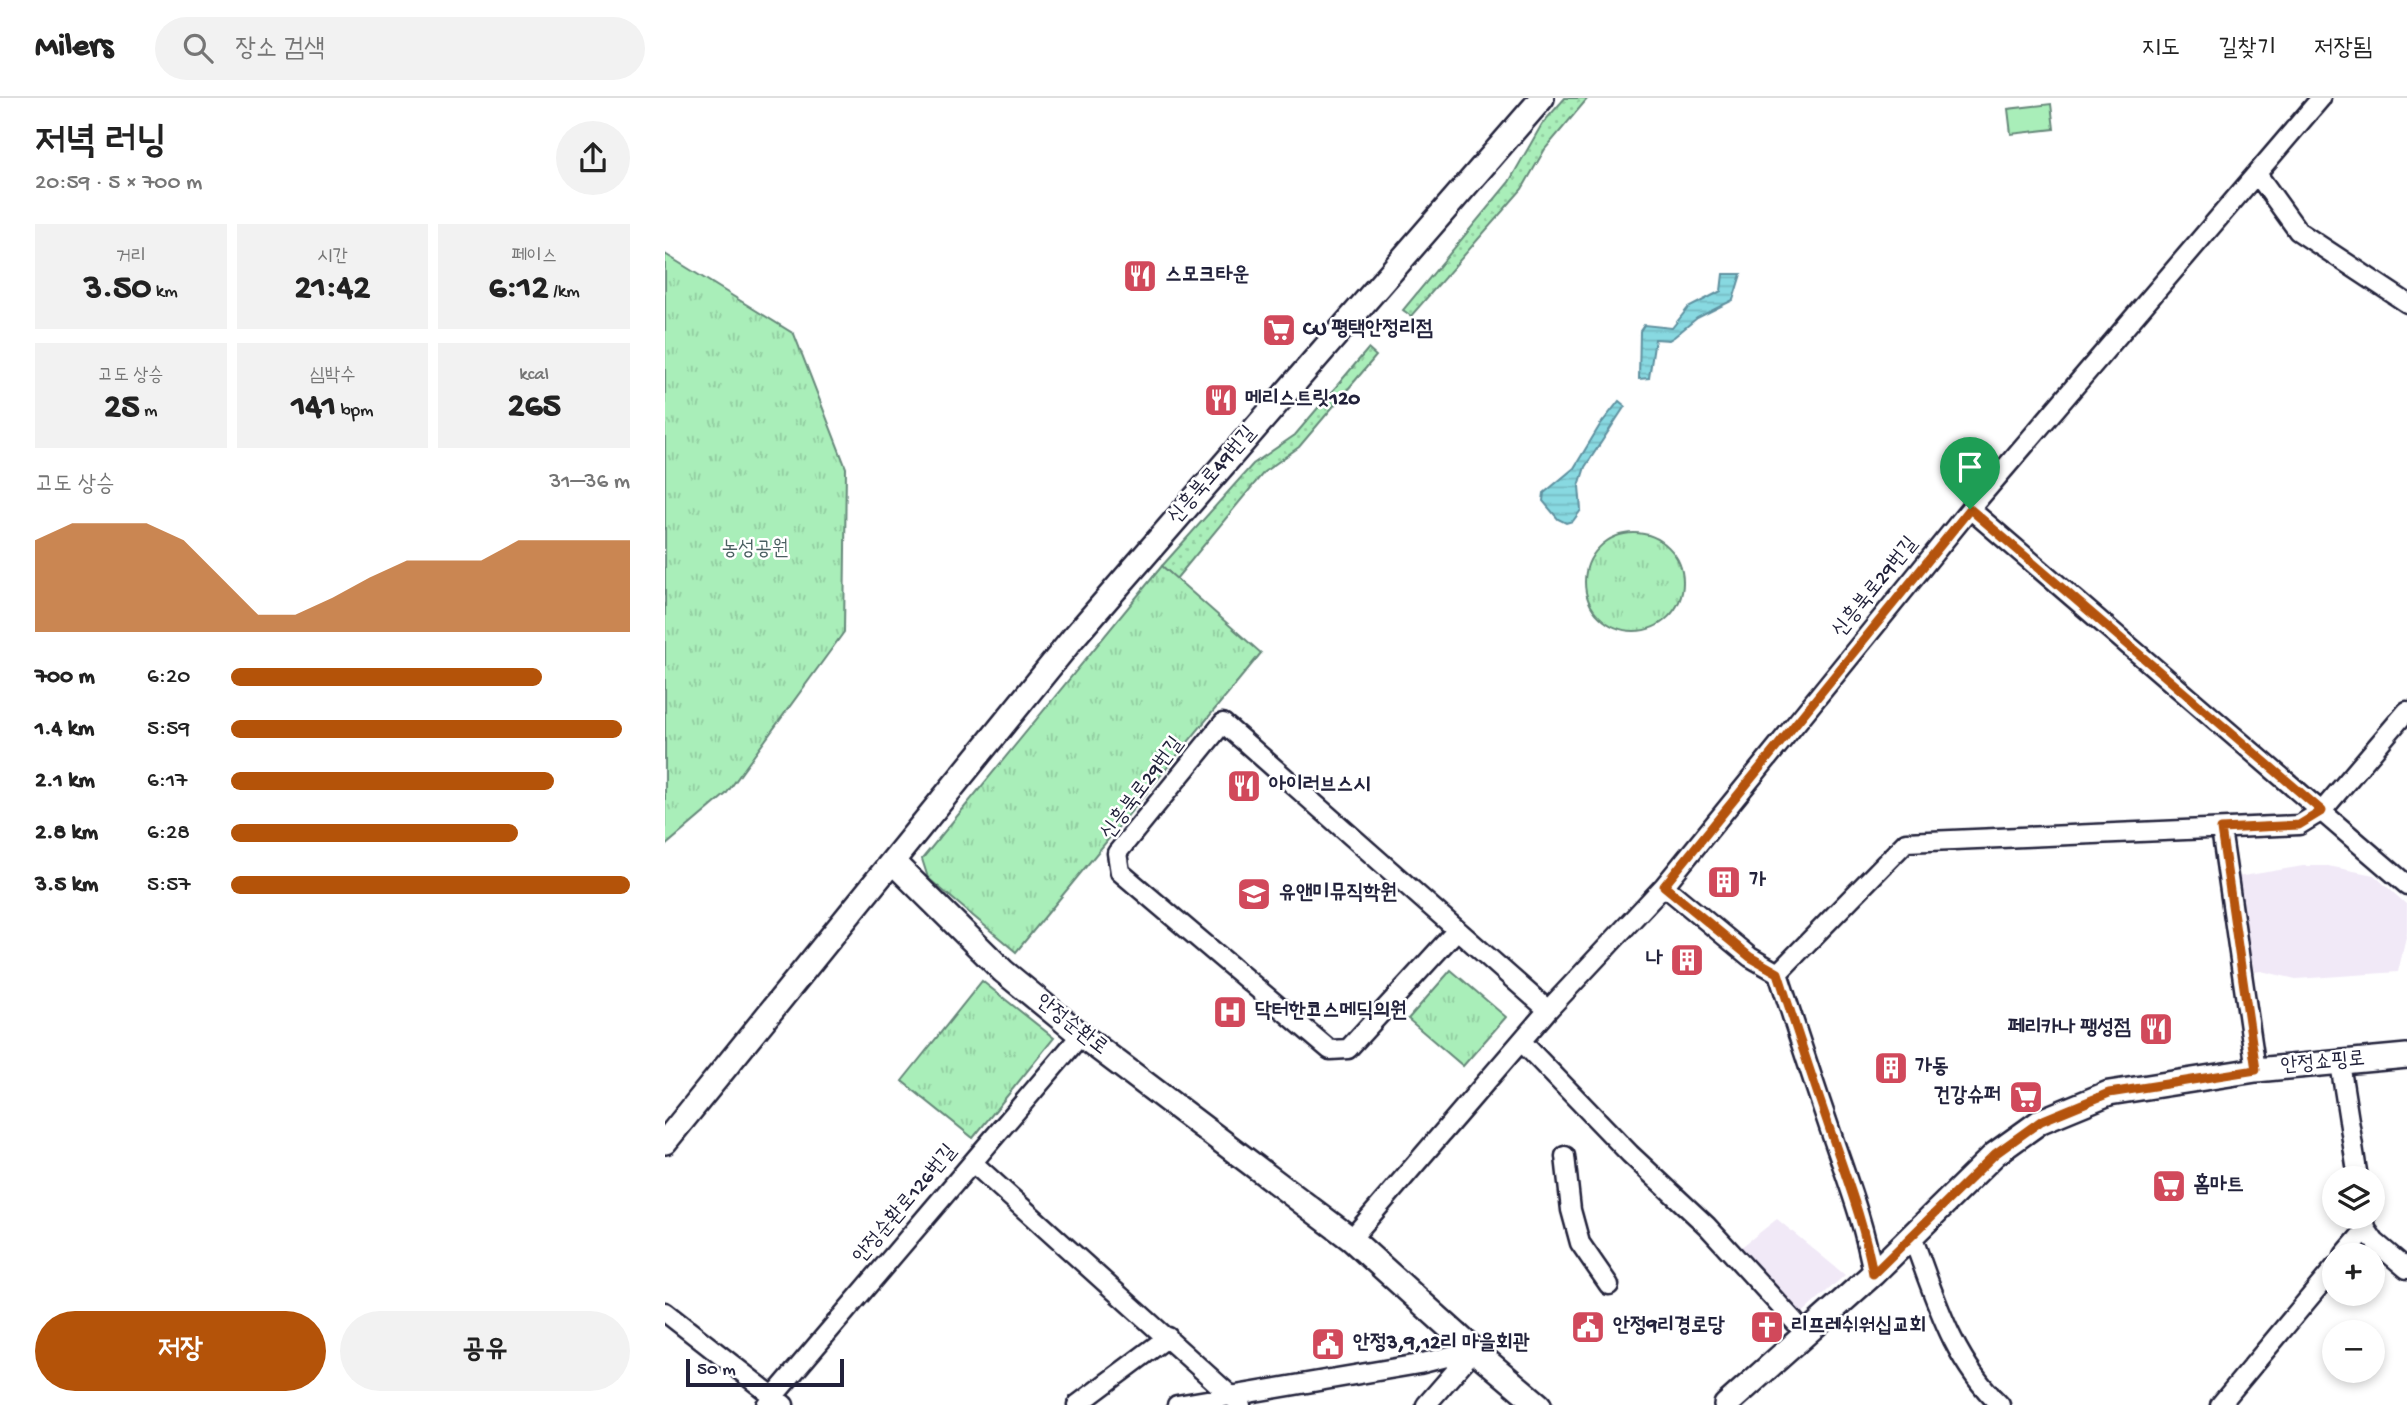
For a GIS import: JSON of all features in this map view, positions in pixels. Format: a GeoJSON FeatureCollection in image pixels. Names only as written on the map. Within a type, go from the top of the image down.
{"type":"FeatureCollection","features":[{"type":"Feature","properties":{"kind":"street","name":"신흥북로49번길"},"geometry":{"type":"LineString","coordinates":[[893,862],[1074,636],[1542,98]]}},
{"type":"Feature","properties":{"kind":"street","name":"신흥북로29번길"},"geometry":{"type":"LineString","coordinates":[[1351,1239],[1548,1010],[1664,886],[1970,509],[2321,98]]}},
{"type":"Feature","properties":{"kind":"street"},"geometry":{"type":"LineString","coordinates":[[2257,174],[2298,231],[2407,303]]}},
{"type":"Feature","properties":{"kind":"street"},"geometry":{"type":"LineString","coordinates":[[1970,509],[2407,885]]}},
{"type":"Feature","properties":{"kind":"street"},"geometry":{"type":"LineString","coordinates":[[1778,973],[1906,842],[2299,825],[2322,811],[2407,711]]}},
{"type":"Feature","properties":{"kind":"street","name":"신흥북로29번길"},"geometry":{"type":"LineString","coordinates":[[1457,930],[1348,1049],[1330,1050],[1120,872],[1117,853],[1223,723],[1548,1010]]}},
{"type":"Feature","properties":{"kind":"street"},"geometry":{"type":"LineString","coordinates":[[2221,829],[2256,1070]]}},
{"type":"Feature","properties":{"kind":"street","name":"안정순환로"},"geometry":{"type":"LineString","coordinates":[[893,862],[1003,971],[1081,1035],[1351,1239],[1473,1350],[1539,1405]]}},
{"type":"Feature","properties":{"kind":"street"},"geometry":{"type":"LineString","coordinates":[[665,1142],[893,862]]}},
{"type":"Feature","properties":{"kind":"street"},"geometry":{"type":"LineString","coordinates":[[1664,886],[1750,957],[1778,973],[1867,1240],[1873,1274]]}},
{"type":"Feature","properties":{"kind":"street","name":"안정순환로126번길"},"geometry":{"type":"LineString","coordinates":[[774,1402],[1081,1035]]}},
{"type":"Feature","properties":{"kind":"street"},"geometry":{"type":"LineString","coordinates":[[1522,1041],[1630,1154],[1707,1226],[1806,1334]]}},
{"type":"Feature","properties":{"kind":"street","name":"안정쇼핑로"},"geometry":{"type":"LineString","coordinates":[[1726,1405],[1873,1274],[1995,1154],[2041,1121],[2109,1093],[2256,1070],[2407,1056]]}},
{"type":"Feature","properties":{"kind":"street"},"geometry":{"type":"LineString","coordinates":[[2340,1063],[2356,1166]]}},
{"type":"Feature","properties":{"kind":"street"},"geometry":{"type":"LineString","coordinates":[[1565,1156],[1571,1210],[1580,1243],[1609,1285]]}},
{"type":"Feature","properties":{"kind":"street"},"geometry":{"type":"LineString","coordinates":[[972,1163],[1237,1401]]}},
{"type":"Feature","properties":{"kind":"street"},"geometry":{"type":"LineString","coordinates":[[2368,1229],[2375,1242],[2407,1269]]}},
{"type":"Feature","properties":{"kind":"street"},"geometry":{"type":"LineString","coordinates":[[1912,1236],[1949,1337],[1983,1388],[1998,1404]]}},
{"type":"Feature","properties":{"kind":"street"},"geometry":{"type":"LineString","coordinates":[[2220,1405],[2322,1283]]}},
{"type":"Feature","properties":{"kind":"street"},"geometry":{"type":"LineString","coordinates":[[665,1311],[774,1402]]}},
{"type":"Feature","properties":{"kind":"street"},"geometry":{"type":"LineString","coordinates":[[1077,1405],[1168,1337]]}},
{"type":"Feature","properties":{"kind":"street"},"geometry":{"type":"LineString","coordinates":[[1177,1405],[1237,1401],[1419,1364],[1473,1350]]}},
{"type":"Feature","properties":{"kind":"street"},"geometry":{"type":"LineString","coordinates":[[1426,1405],[1473,1350]]}},
{"type":"Feature","properties":{"kind":"shaded area"},"geometry":{"type":"Polygon","coordinates":[[[2303,866],[2328,866],[2374,875],[2407,905],[2407,933],[2398,972],[2296,979],[2261,971],[2254,972],[2237,877],[2303,866]]]}},
{"type":"Feature","properties":{"kind":"shaded area"},"geometry":{"type":"Polygon","coordinates":[[[1777,1219],[1845,1275],[1799,1316],[1740,1248],[1777,1219]]]}},
{"type":"Feature","properties":{"kind":"green space"},"geometry":{"type":"Polygon","coordinates":[[[1565,98],[1588,98],[1545,149],[1522,189],[1411,316],[1403,310],[1509,182],[1542,124],[1565,98]]]}},
{"type":"Feature","properties":{"kind":"green space"},"geometry":{"type":"Polygon","coordinates":[[[2051,104],[2054,129],[2011,134],[2008,109],[2051,104]]]}},
{"type":"Feature","properties":{"kind":"green space","name":"농성공원"},"geometry":{"type":"Polygon","coordinates":[[[665,254],[794,334],[846,468],[844,632],[726,794],[665,846],[665,254]]]}},
{"type":"Feature","properties":{"kind":"green space"},"geometry":{"type":"Polygon","coordinates":[[[1368,349],[1376,356],[1299,447],[1264,472],[1176,579],[1162,566],[1253,464],[1295,435],[1368,349]]]}},
{"type":"Feature","properties":{"kind":"green space"},"geometry":{"type":"Polygon","coordinates":[[[1634,533],[1653,537],[1669,547],[1679,563],[1683,582],[1679,601],[1669,617],[1653,627],[1634,631],[1615,627],[1599,617],[1589,601],[1585,582],[1589,563],[1599,547],[1615,537],[1634,533]]]}},
{"type":"Feature","properties":{"kind":"green space"},"geometry":{"type":"Polygon","coordinates":[[[1162,566],[1261,653],[1016,952],[928,878],[922,859],[1162,566]]]}},
{"type":"Feature","properties":{"kind":"green space"},"geometry":{"type":"Polygon","coordinates":[[[1451,970],[1506,1017],[1463,1066],[1408,1019],[1451,970]]]}},
{"type":"Feature","properties":{"kind":"green space"},"geometry":{"type":"Polygon","coordinates":[[[982,981],[1054,1038],[973,1138],[902,1081],[982,981]]]}},
{"type":"Feature","properties":{"kind":"water"},"geometry":{"type":"Polygon","coordinates":[[[1723,274],[1741,274],[1733,300],[1697,318],[1669,340],[1655,339],[1649,378],[1639,379],[1640,331],[1644,325],[1672,328],[1688,308],[1721,291],[1723,274]]]}},
{"type":"Feature","properties":{"kind":"water"},"geometry":{"type":"Polygon","coordinates":[[[1619,401],[1625,406],[1585,467],[1579,486],[1581,510],[1573,521],[1566,523],[1558,519],[1543,501],[1544,493],[1574,468],[1600,425],[1619,401]]]}},
{"type":"Feature","properties":{"kind":"place","name":"스모크타운"},"geometry":{"type":"Point","coordinates":[1140,276]}},
{"type":"Feature","properties":{"kind":"place","name":"CU 평택안정리점"},"geometry":{"type":"Point","coordinates":[1279,330]}},
{"type":"Feature","properties":{"kind":"place","name":"메리스트릿120"},"geometry":{"type":"Point","coordinates":[1221,400]}},
{"type":"Feature","properties":{"kind":"place","name":"아이러브스시"},"geometry":{"type":"Point","coordinates":[1244,786]}},
{"type":"Feature","properties":{"kind":"place","name":"가"},"geometry":{"type":"Point","coordinates":[1724,882]}},
{"type":"Feature","properties":{"kind":"place","name":"유앤미뮤직학원"},"geometry":{"type":"Point","coordinates":[1254,894]}},
{"type":"Feature","properties":{"kind":"place","name":"나"},"geometry":{"type":"Point","coordinates":[1687,960]}},
{"type":"Feature","properties":{"kind":"place","name":"닥터한코스메딕의원"},"geometry":{"type":"Point","coordinates":[1230,1012]}},
{"type":"Feature","properties":{"kind":"place","name":"페리카나 팽성점"},"geometry":{"type":"Point","coordinates":[2156,1029]}},
{"type":"Feature","properties":{"kind":"place","name":"가동"},"geometry":{"type":"Point","coordinates":[1891,1068]}},
{"type":"Feature","properties":{"kind":"place","name":"건강슈퍼"},"geometry":{"type":"Point","coordinates":[2026,1097]}},
{"type":"Feature","properties":{"kind":"place","name":"홈마트"},"geometry":{"type":"Point","coordinates":[2169,1186]}},
{"type":"Feature","properties":{"kind":"place","name":"안정9리경로당"},"geometry":{"type":"Point","coordinates":[1588,1327]}},
{"type":"Feature","properties":{"kind":"place","name":"리프레쉬워십교회"},"geometry":{"type":"Point","coordinates":[1767,1327]}},
{"type":"Feature","properties":{"kind":"place","name":"안정3,9,12리 마을회관"},"geometry":{"type":"Point","coordinates":[1328,1344]}},
{"type":"Feature","properties":{"kind":"route"},"geometry":{"type":"LineString","coordinates":[[1970,509],[2322,811],[2299,825],[2221,829],[2256,1070],[2109,1093],[2041,1121],[1995,1154],[1873,1274],[1867,1240],[1845,1168],[1778,973],[1750,957],[1664,886],[1970,509]]}}]}
